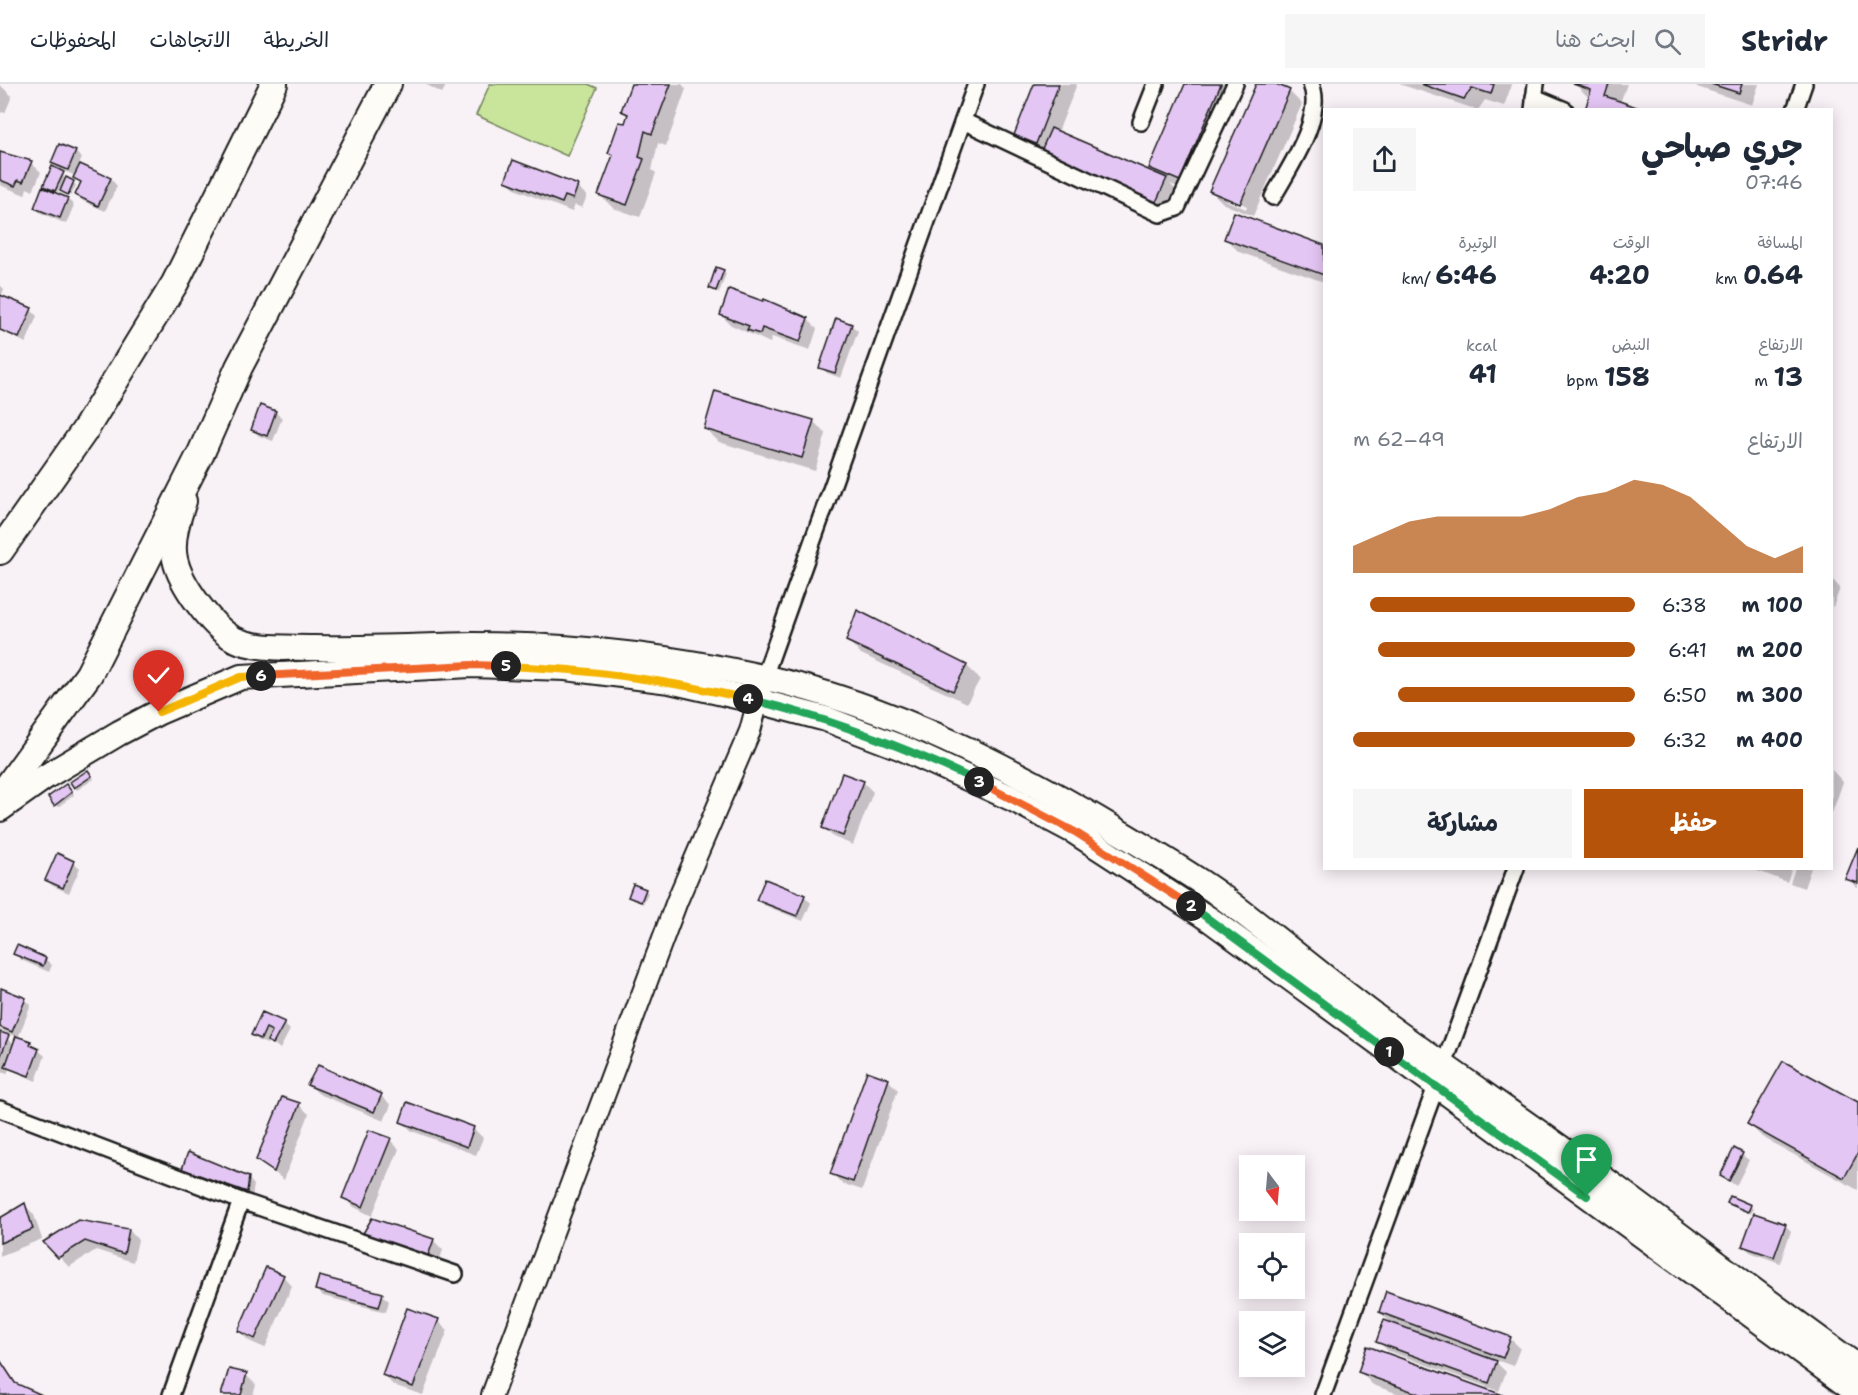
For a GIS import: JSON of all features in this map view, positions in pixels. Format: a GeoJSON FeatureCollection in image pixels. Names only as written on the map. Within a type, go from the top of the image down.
{"type":"FeatureCollection","features":[{"type":"Feature","properties":{"kind":"highway"},"geometry":{"type":"LineString","coordinates":[[0,551],[85,430],[175,283],[274,84]]}},
{"type":"Feature","properties":{"kind":"highway"},"geometry":{"type":"LineString","coordinates":[[0,797],[89,674],[201,453],[239,368],[388,84]]}},
{"type":"Feature","properties":{"kind":"main road"},"geometry":{"type":"LineString","coordinates":[[0,528],[85,430]]}},
{"type":"Feature","properties":{"kind":"main road"},"geometry":{"type":"LineString","coordinates":[[201,453],[176,525],[174,558],[184,581],[198,603],[215,623],[234,639],[271,647],[382,649],[474,645],[595,651],[689,663],[764,677],[835,697],[895,719],[1021,776],[1090,814],[1217,893],[1394,1031],[1440,1075],[1858,1393]]}},
{"type":"Feature","properties":{"kind":"main road"},"geometry":{"type":"LineString","coordinates":[[0,808],[45,777],[119,733],[159,712],[241,677],[471,665],[566,668],[670,681],[826,719],[902,748],[1011,798],[1075,832],[1212,921],[1440,1075],[1858,1367]]}},
{"type":"Feature","properties":{"kind":"street"},"geometry":{"type":"LineString","coordinates":[[492,1395],[677,901],[750,731],[764,677],[976,84]]}},
{"type":"Feature","properties":{"kind":"street"},"geometry":{"type":"LineString","coordinates":[[1141,122],[1156,84]]}},
{"type":"Feature","properties":{"kind":"street"},"geometry":{"type":"LineString","coordinates":[[963,122],[1160,214],[1168,213],[1177,208],[1235,84]]}},
{"type":"Feature","properties":{"kind":"street"},"geometry":{"type":"LineString","coordinates":[[1273,197],[1314,114],[1315,93],[1311,84]]}},
{"type":"Feature","properties":{"kind":"street"},"geometry":{"type":"LineString","coordinates":[[1796,108],[1804,84]]}},
{"type":"Feature","properties":{"kind":"street"},"geometry":{"type":"LineString","coordinates":[[1534,97],[1559,108]]}},
{"type":"Feature","properties":{"kind":"street"},"geometry":{"type":"LineString","coordinates":[[1323,1395],[1515,870]]}},
{"type":"Feature","properties":{"kind":"street"},"geometry":{"type":"LineString","coordinates":[[0,1109],[241,1201],[455,1274]]}},
{"type":"Feature","properties":{"kind":"street"},"geometry":{"type":"LineString","coordinates":[[171,1395],[241,1201]]}},
{"type":"Feature","properties":{"kind":"green space"},"geometry":{"type":"Polygon","coordinates":[[[490,84],[588,84],[597,88],[567,156],[476,115],[490,84]]]}},
{"type":"Feature","properties":{"kind":"building"},"geometry":{"type":"Polygon","coordinates":[[[631,84],[671,84],[652,134],[645,131],[639,157],[644,159],[627,205],[598,195],[613,155],[608,153],[619,122],[625,123],[628,114],[621,111],[631,84]]]}},
{"type":"Feature","properties":{"kind":"building"},"geometry":{"type":"Polygon","coordinates":[[[1034,84],[1059,84],[1036,144],[1014,135],[1034,84]]]}},
{"type":"Feature","properties":{"kind":"building"},"geometry":{"type":"Polygon","coordinates":[[[1185,84],[1221,84],[1180,181],[1149,168],[1185,84]]]}},
{"type":"Feature","properties":{"kind":"building"},"geometry":{"type":"Polygon","coordinates":[[[1256,84],[1276,84],[1290,90],[1240,204],[1209,191],[1256,84]]]}},
{"type":"Feature","properties":{"kind":"building"},"geometry":{"type":"Polygon","coordinates":[[[1421,84],[1494,84],[1491,94],[1472,88],[1464,99],[1421,84]]]}},
{"type":"Feature","properties":{"kind":"building"},"geometry":{"type":"Polygon","coordinates":[[[1573,84],[1609,84],[1605,96],[1639,108],[1586,108],[1591,90],[1573,84]]]}},
{"type":"Feature","properties":{"kind":"building"},"geometry":{"type":"Polygon","coordinates":[[[1711,84],[1742,84],[1739,93],[1711,84]]]}},
{"type":"Feature","properties":{"kind":"building"},"geometry":{"type":"Polygon","coordinates":[[[1051,128],[1167,178],[1156,202],[1041,151],[1051,128]]]}},
{"type":"Feature","properties":{"kind":"building"},"geometry":{"type":"Polygon","coordinates":[[[59,144],[76,151],[68,170],[51,163],[59,144]]]}},
{"type":"Feature","properties":{"kind":"building"},"geometry":{"type":"Polygon","coordinates":[[[0,152],[32,161],[23,182],[18,180],[15,186],[0,180],[0,152]]]}},
{"type":"Feature","properties":{"kind":"building"},"geometry":{"type":"Polygon","coordinates":[[[513,160],[578,185],[573,199],[565,196],[562,203],[505,181],[513,160]]]}},
{"type":"Feature","properties":{"kind":"building"},"geometry":{"type":"Polygon","coordinates":[[[80,164],[111,178],[98,206],[75,195],[81,182],[73,178],[80,164]]]}},
{"type":"Feature","properties":{"kind":"building"},"geometry":{"type":"Polygon","coordinates":[[[52,166],[64,172],[55,191],[43,186],[52,166]]]}},
{"type":"Feature","properties":{"kind":"building"},"geometry":{"type":"Polygon","coordinates":[[[66,177],[74,181],[68,195],[60,191],[66,177]]]}},
{"type":"Feature","properties":{"kind":"building"},"geometry":{"type":"Polygon","coordinates":[[[42,187],[68,198],[60,218],[34,208],[42,187]]]}},
{"type":"Feature","properties":{"kind":"building"},"geometry":{"type":"Polygon","coordinates":[[[1234,212],[1323,245],[1323,275],[1224,239],[1234,212]]]}},
{"type":"Feature","properties":{"kind":"building"},"geometry":{"type":"Polygon","coordinates":[[[716,267],[724,270],[716,291],[709,288],[716,267]]]}},
{"type":"Feature","properties":{"kind":"building"},"geometry":{"type":"Polygon","coordinates":[[[729,289],[763,301],[764,299],[808,318],[800,342],[762,328],[760,334],[747,330],[749,326],[720,315],[729,289]]]}},
{"type":"Feature","properties":{"kind":"building"},"geometry":{"type":"Polygon","coordinates":[[[0,295],[32,308],[19,338],[0,330],[0,295]]]}},
{"type":"Feature","properties":{"kind":"building"},"geometry":{"type":"Polygon","coordinates":[[[836,318],[852,324],[835,373],[819,368],[836,318]]]}},
{"type":"Feature","properties":{"kind":"building"},"geometry":{"type":"Polygon","coordinates":[[[715,391],[814,420],[802,458],[704,429],[715,391]]]}},
{"type":"Feature","properties":{"kind":"building"},"geometry":{"type":"Polygon","coordinates":[[[260,405],[276,411],[267,436],[251,430],[260,405]]]}},
{"type":"Feature","properties":{"kind":"building"},"geometry":{"type":"Polygon","coordinates":[[[857,610],[967,665],[953,691],[846,641],[857,610]]]}},
{"type":"Feature","properties":{"kind":"building"},"geometry":{"type":"Polygon","coordinates":[[[88,770],[92,776],[74,788],[70,782],[88,770]]]}},
{"type":"Feature","properties":{"kind":"building"},"geometry":{"type":"Polygon","coordinates":[[[842,773],[864,781],[843,836],[822,828],[842,773]]]}},
{"type":"Feature","properties":{"kind":"building"},"geometry":{"type":"Polygon","coordinates":[[[66,784],[72,792],[54,806],[48,797],[66,784]]]}},
{"type":"Feature","properties":{"kind":"building"},"geometry":{"type":"Polygon","coordinates":[[[1858,847],[1858,883],[1845,879],[1858,847]]]}},
{"type":"Feature","properties":{"kind":"building"},"geometry":{"type":"Polygon","coordinates":[[[57,853],[74,861],[63,888],[45,880],[57,853]]]}},
{"type":"Feature","properties":{"kind":"building"},"geometry":{"type":"Polygon","coordinates":[[[765,879],[805,895],[797,916],[756,900],[765,879]]]}},
{"type":"Feature","properties":{"kind":"building"},"geometry":{"type":"Polygon","coordinates":[[[633,884],[646,889],[641,902],[628,897],[633,884]]]}},
{"type":"Feature","properties":{"kind":"building"},"geometry":{"type":"Polygon","coordinates":[[[17,945],[46,958],[43,966],[13,954],[17,945]]]}},
{"type":"Feature","properties":{"kind":"building"},"geometry":{"type":"Polygon","coordinates":[[[1,988],[26,998],[12,1032],[0,1027],[1,988]]]}},
{"type":"Feature","properties":{"kind":"building"},"geometry":{"type":"Polygon","coordinates":[[[262,1012],[285,1022],[273,1044],[267,1041],[272,1031],[266,1028],[261,1039],[251,1035],[262,1012]]]}},
{"type":"Feature","properties":{"kind":"building"},"geometry":{"type":"Polygon","coordinates":[[[0,1032],[9,1035],[0,1058],[0,1032]]]}},
{"type":"Feature","properties":{"kind":"building"},"geometry":{"type":"Polygon","coordinates":[[[16,1036],[31,1041],[30,1045],[39,1049],[29,1076],[5,1067],[16,1036]]]}},
{"type":"Feature","properties":{"kind":"building"},"geometry":{"type":"Polygon","coordinates":[[[1783,1061],[1858,1102],[1858,1153],[1844,1178],[1747,1124],[1783,1061]]]}},
{"type":"Feature","properties":{"kind":"building"},"geometry":{"type":"Polygon","coordinates":[[[318,1065],[382,1094],[374,1112],[307,1085],[318,1065]]]}},
{"type":"Feature","properties":{"kind":"building"},"geometry":{"type":"Polygon","coordinates":[[[867,1071],[889,1079],[853,1182],[830,1174],[867,1071]]]}},
{"type":"Feature","properties":{"kind":"building"},"geometry":{"type":"Polygon","coordinates":[[[282,1097],[300,1103],[274,1172],[256,1160],[282,1097]]]}},
{"type":"Feature","properties":{"kind":"building"},"geometry":{"type":"Polygon","coordinates":[[[407,1102],[474,1127],[467,1147],[400,1122],[407,1102]]]}},
{"type":"Feature","properties":{"kind":"building"},"geometry":{"type":"Polygon","coordinates":[[[369,1130],[391,1138],[363,1207],[342,1198],[369,1130]]]}},
{"type":"Feature","properties":{"kind":"building"},"geometry":{"type":"Polygon","coordinates":[[[1734,1148],[1743,1153],[1729,1181],[1720,1176],[1734,1148]]]}},
{"type":"Feature","properties":{"kind":"building"},"geometry":{"type":"Polygon","coordinates":[[[188,1152],[249,1177],[247,1192],[182,1169],[188,1152]]]}},
{"type":"Feature","properties":{"kind":"building"},"geometry":{"type":"Polygon","coordinates":[[[1730,1196],[1751,1205],[1748,1212],[1727,1203],[1730,1196]]]}},
{"type":"Feature","properties":{"kind":"building"},"geometry":{"type":"Polygon","coordinates":[[[25,1203],[33,1229],[0,1243],[0,1218],[25,1203]]]}},
{"type":"Feature","properties":{"kind":"building"},"geometry":{"type":"Polygon","coordinates":[[[1754,1213],[1786,1224],[1774,1257],[1742,1246],[1754,1213]]]}},
{"type":"Feature","properties":{"kind":"building"},"geometry":{"type":"Polygon","coordinates":[[[372,1218],[434,1239],[428,1256],[362,1235],[372,1218]]]}},
{"type":"Feature","properties":{"kind":"building"},"geometry":{"type":"Polygon","coordinates":[[[78,1220],[129,1229],[124,1254],[85,1241],[58,1258],[43,1242],[78,1220]]]}},
{"type":"Feature","properties":{"kind":"building"},"geometry":{"type":"Polygon","coordinates":[[[266,1267],[284,1275],[255,1339],[238,1331],[266,1267]]]}},
{"type":"Feature","properties":{"kind":"building"},"geometry":{"type":"Polygon","coordinates":[[[319,1276],[383,1293],[379,1307],[315,1290],[319,1276]]]}},
{"type":"Feature","properties":{"kind":"building"},"geometry":{"type":"Polygon","coordinates":[[[1386,1291],[1511,1337],[1503,1358],[1379,1312],[1386,1291]]]}},
{"type":"Feature","properties":{"kind":"building"},"geometry":{"type":"Polygon","coordinates":[[[407,1308],[439,1319],[413,1387],[382,1375],[407,1308]]]}},
{"type":"Feature","properties":{"kind":"building"},"geometry":{"type":"Polygon","coordinates":[[[1384,1320],[1497,1361],[1489,1383],[1376,1342],[1384,1320]]]}},
{"type":"Feature","properties":{"kind":"building"},"geometry":{"type":"Polygon","coordinates":[[[1367,1346],[1503,1395],[1422,1395],[1358,1372],[1367,1346]]]}},
{"type":"Feature","properties":{"kind":"building"},"geometry":{"type":"Polygon","coordinates":[[[0,1360],[15,1383],[42,1395],[0,1395],[0,1360]]]}},
{"type":"Feature","properties":{"kind":"building"},"geometry":{"type":"Polygon","coordinates":[[[229,1369],[247,1373],[241,1395],[221,1395],[229,1369]]]}},
{"type":"Feature","properties":{"kind":"route"},"geometry":{"type":"LineString","coordinates":[[159,712],[241,677],[471,665],[566,668],[670,681],[826,719],[951,769],[1075,832],[1129,865],[1212,921],[1587,1196]]}}]}
